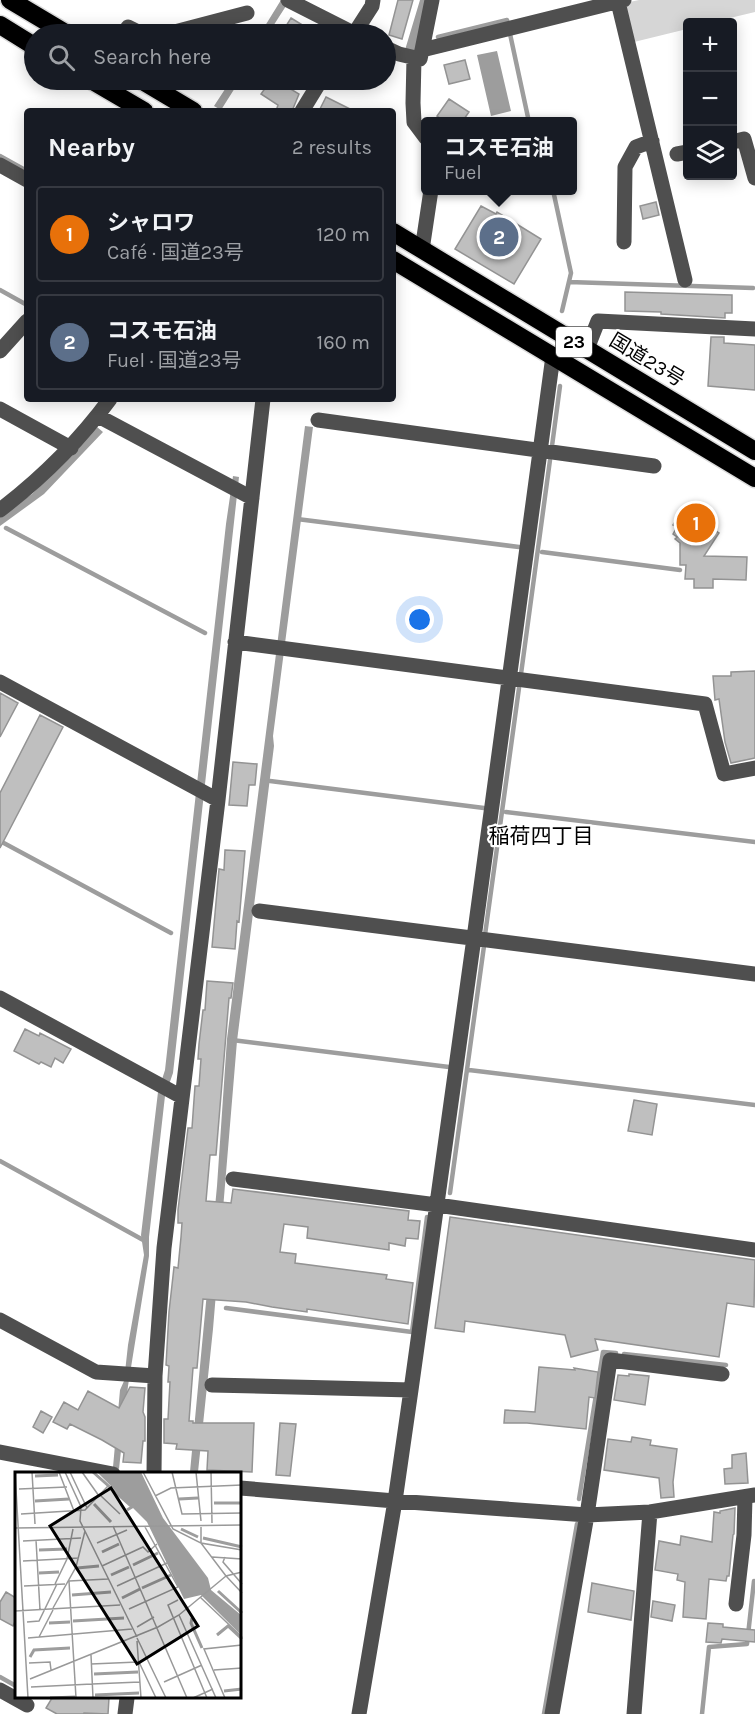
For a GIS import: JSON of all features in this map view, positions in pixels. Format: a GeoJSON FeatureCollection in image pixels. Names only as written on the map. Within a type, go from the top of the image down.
{"type":"FeatureCollection","features":[{"type":"Feature","properties":{"kind":"highway"},"geometry":{"type":"LineString","coordinates":[[10,0],[50,24]]}},
{"type":"Feature","properties":{"kind":"highway"},"geometry":{"type":"LineString","coordinates":[[0,25],[24,40]]}},
{"type":"Feature","properties":{"kind":"highway"},"geometry":{"type":"LineString","coordinates":[[108,90],[139,108]]}},
{"type":"Feature","properties":{"kind":"highway"},"geometry":{"type":"LineString","coordinates":[[158,90],[188,108]]}},
{"type":"Feature","properties":{"kind":"highway","name":"国道23号"},"geometry":{"type":"LineString","coordinates":[[396,234],[755,452]]}},
{"type":"Feature","properties":{"kind":"highway","name":"23"},"geometry":{"type":"LineString","coordinates":[[396,262],[755,478]]}},
{"type":"Feature","properties":{"kind":"street"},"geometry":{"type":"LineString","coordinates":[[360,24],[372,6],[373,0]]}},
{"type":"Feature","properties":{"kind":"street"},"geometry":{"type":"LineString","coordinates":[[421,131],[414,122],[413,102],[418,54],[432,0]]}},
{"type":"Feature","properties":{"kind":"street"},"geometry":{"type":"LineString","coordinates":[[293,1],[336,24]]}},
{"type":"Feature","properties":{"kind":"street"},"geometry":{"type":"LineString","coordinates":[[396,53],[418,54],[612,2],[652,141],[686,280]]}},
{"type":"Feature","properties":{"kind":"street"},"geometry":{"type":"LineString","coordinates":[[205,24],[246,13]]}},
{"type":"Feature","properties":{"kind":"street"},"geometry":{"type":"LineString","coordinates":[[304,108],[315,90]]}},
{"type":"Feature","properties":{"kind":"street"},"geometry":{"type":"LineString","coordinates":[[737,141],[744,139],[755,178]]}},
{"type":"Feature","properties":{"kind":"street"},"geometry":{"type":"LineString","coordinates":[[624,242],[625,167],[636,147],[652,141]]}},
{"type":"Feature","properties":{"kind":"street"},"geometry":{"type":"LineString","coordinates":[[0,165],[24,178]]}},
{"type":"Feature","properties":{"kind":"street"},"geometry":{"type":"LineString","coordinates":[[422,250],[430,195]]}},
{"type":"Feature","properties":{"kind":"street"},"geometry":{"type":"LineString","coordinates":[[586,350],[598,321],[755,329]]}},
{"type":"Feature","properties":{"kind":"street"},"geometry":{"type":"LineString","coordinates":[[0,351],[24,324]]}},
{"type":"Feature","properties":{"kind":"street"},"geometry":{"type":"LineString","coordinates":[[359,1714],[395,1502],[411,1390],[553,356]]}},
{"type":"Feature","properties":{"kind":"street"},"geometry":{"type":"LineString","coordinates":[[0,510],[29,488],[70,448],[109,402]]}},
{"type":"Feature","properties":{"kind":"street"},"geometry":{"type":"LineString","coordinates":[[154,1472],[155,1376],[178,1094],[213,797],[235,642],[240,491],[262,402]]}},
{"type":"Feature","properties":{"kind":"street"},"geometry":{"type":"LineString","coordinates":[[0,409],[70,448]]}},
{"type":"Feature","properties":{"kind":"street"},"geometry":{"type":"LineString","coordinates":[[98,416],[240,491]]}},
{"type":"Feature","properties":{"kind":"street"},"geometry":{"type":"LineString","coordinates":[[318,420],[654,466]]}},
{"type":"Feature","properties":{"kind":"street"},"geometry":{"type":"LineString","coordinates":[[235,642],[705,704],[724,774],[755,768]]}},
{"type":"Feature","properties":{"kind":"street"},"geometry":{"type":"LineString","coordinates":[[0,682],[213,797]]}},
{"type":"Feature","properties":{"kind":"street"},"geometry":{"type":"LineString","coordinates":[[259,912],[755,974]]}},
{"type":"Feature","properties":{"kind":"street"},"geometry":{"type":"LineString","coordinates":[[0,998],[178,1094]]}},
{"type":"Feature","properties":{"kind":"street"},"geometry":{"type":"LineString","coordinates":[[233,1179],[755,1250]]}},
{"type":"Feature","properties":{"kind":"street"},"geometry":{"type":"LineString","coordinates":[[0,1320],[96,1372],[155,1376]]}},
{"type":"Feature","properties":{"kind":"street"},"geometry":{"type":"LineString","coordinates":[[552,1714],[587,1515],[610,1360],[722,1374]]}},
{"type":"Feature","properties":{"kind":"street"},"geometry":{"type":"LineString","coordinates":[[212,1386],[411,1390]]}},
{"type":"Feature","properties":{"kind":"street"},"geometry":{"type":"LineString","coordinates":[[0,1452],[103,1472]]}},
{"type":"Feature","properties":{"kind":"street"},"geometry":{"type":"LineString","coordinates":[[242,1488],[395,1502],[587,1515],[650,1512],[750,1496],[736,1604]]}},
{"type":"Feature","properties":{"kind":"street"},"geometry":{"type":"LineString","coordinates":[[634,1714],[650,1512]]}},
{"type":"Feature","properties":{"kind":"street"},"geometry":{"type":"LineString","coordinates":[[125,1714],[127,1699]]}},
{"type":"Feature","properties":{"kind":"shaded area"},"geometry":{"type":"Polygon","coordinates":[[[281,0],[286,6],[274,24],[266,24],[281,0]]]}},
{"type":"Feature","properties":{"kind":"shaded area"},"geometry":{"type":"Polygon","coordinates":[[[420,0],[428,0],[415,50],[405,50],[420,0]]]}},
{"type":"Feature","properties":{"kind":"shaded area"},"geometry":{"type":"Polygon","coordinates":[[[639,0],[755,0],[755,12],[730,18],[683,18],[683,30],[634,42],[625,3],[639,0]]]}},
{"type":"Feature","properties":{"kind":"shaded area"},"geometry":{"type":"Polygon","coordinates":[[[497,51],[511,111],[491,116],[477,55],[497,51]]]}},
{"type":"Feature","properties":{"kind":"shaded area"},"geometry":{"type":"Polygon","coordinates":[[[224,90],[234,90],[222,108],[214,106],[224,90]]]}},
{"type":"Feature","properties":{"kind":"shaded area"},"geometry":{"type":"Polygon","coordinates":[[[305,426],[313,427],[237,1041],[213,1329],[198,1472],[190,1472],[217,1186],[227,1039],[305,426]]]}},
{"type":"Feature","properties":{"kind":"shaded area"},"geometry":{"type":"Polygon","coordinates":[[[97,427],[103,432],[44,494],[0,526],[0,517],[32,494],[97,427]]]}},
{"type":"Feature","properties":{"kind":"shaded area"},"geometry":{"type":"Polygon","coordinates":[[[233,476],[239,477],[173,1073],[165,1096],[149,1237],[149,1256],[128,1386],[119,1469],[113,1467],[120,1390],[124,1381],[144,1255],[141,1235],[158,1092],[165,1070],[233,476]]]}},
{"type":"Feature","properties":{"kind":"building"},"geometry":{"type":"Polygon","coordinates":[[[398,0],[413,0],[402,39],[396,37],[396,24],[392,24],[398,0]]]}},
{"type":"Feature","properties":{"kind":"building"},"geometry":{"type":"Polygon","coordinates":[[[291,18],[301,24],[287,24],[291,18]]]}},
{"type":"Feature","properties":{"kind":"building"},"geometry":{"type":"Polygon","coordinates":[[[465,60],[470,79],[449,84],[444,65],[465,60]]]}},
{"type":"Feature","properties":{"kind":"building"},"geometry":{"type":"Polygon","coordinates":[[[264,90],[292,90],[299,94],[293,108],[277,108],[278,105],[261,94],[264,90]]]}},
{"type":"Feature","properties":{"kind":"building"},"geometry":{"type":"Polygon","coordinates":[[[326,97],[348,108],[320,108],[326,97]]]}},
{"type":"Feature","properties":{"kind":"building"},"geometry":{"type":"Polygon","coordinates":[[[449,99],[469,112],[466,117],[437,116],[449,99]]]}},
{"type":"Feature","properties":{"kind":"building"},"geometry":{"type":"Polygon","coordinates":[[[656,202],[659,215],[643,219],[640,206],[656,202]]]}},
{"type":"Feature","properties":{"kind":"building"},"geometry":{"type":"Polygon","coordinates":[[[481,206],[496,214],[497,212],[541,239],[514,284],[455,249],[481,206]]]}},
{"type":"Feature","properties":{"kind":"building"},"geometry":{"type":"Polygon","coordinates":[[[625,292],[732,295],[732,313],[725,313],[725,318],[625,311],[625,292]]]}},
{"type":"Feature","properties":{"kind":"building"},"geometry":{"type":"Polygon","coordinates":[[[711,337],[724,337],[724,343],[755,345],[755,390],[708,386],[711,337]]]}},
{"type":"Feature","properties":{"kind":"building"},"geometry":{"type":"Polygon","coordinates":[[[698,509],[710,516],[705,524],[719,533],[704,556],[747,557],[746,580],[713,579],[713,588],[694,588],[694,579],[685,579],[686,565],[680,565],[680,543],[673,534],[677,527],[673,525],[682,510],[694,517],[698,509]]]}},
{"type":"Feature","properties":{"kind":"building"},"geometry":{"type":"Polygon","coordinates":[[[755,671],[755,758],[731,763],[725,742],[719,699],[715,700],[713,676],[731,676],[731,672],[755,671]]]}},
{"type":"Feature","properties":{"kind":"building"},"geometry":{"type":"Polygon","coordinates":[[[0,693],[18,703],[0,737],[0,693]]]}},
{"type":"Feature","properties":{"kind":"building"},"geometry":{"type":"Polygon","coordinates":[[[40,715],[63,727],[0,848],[0,793],[40,715]]]}},
{"type":"Feature","properties":{"kind":"building"},"geometry":{"type":"Polygon","coordinates":[[[233,762],[257,764],[255,785],[249,785],[247,806],[229,805],[233,762]]]}},
{"type":"Feature","properties":{"kind":"building"},"geometry":{"type":"Polygon","coordinates":[[[225,850],[245,851],[235,949],[212,947],[219,869],[224,870],[225,850]]]}},
{"type":"Feature","properties":{"kind":"building"},"geometry":{"type":"Polygon","coordinates":[[[207,981],[233,983],[231,998],[229,998],[216,1155],[210,1155],[206,1201],[231,1203],[233,1189],[409,1211],[408,1220],[420,1221],[418,1239],[406,1238],[405,1246],[389,1243],[389,1250],[307,1238],[308,1227],[284,1224],[280,1252],[296,1254],[295,1263],[387,1275],[386,1279],[413,1283],[408,1324],[307,1309],[307,1312],[246,1302],[203,1299],[197,1368],[193,1368],[189,1421],[193,1423],[254,1423],[252,1472],[207,1470],[208,1451],[176,1449],[177,1444],[164,1443],[164,1419],[168,1419],[170,1382],[168,1382],[169,1366],[166,1365],[169,1312],[174,1267],[178,1268],[182,1223],[178,1223],[178,1210],[188,1128],[192,1128],[195,1086],[199,1086],[201,1059],[198,1059],[199,1044],[207,981]]]}},
{"type":"Feature","properties":{"kind":"building"},"geometry":{"type":"Polygon","coordinates":[[[25,1029],[39,1036],[40,1033],[71,1049],[63,1063],[55,1058],[51,1067],[41,1062],[39,1064],[14,1051],[25,1029]]]}},
{"type":"Feature","properties":{"kind":"building"},"geometry":{"type":"Polygon","coordinates":[[[634,1100],[657,1104],[652,1135],[628,1131],[634,1100]]]}},
{"type":"Feature","properties":{"kind":"building"},"geometry":{"type":"Polygon","coordinates":[[[450,1217],[755,1260],[754,1307],[727,1303],[719,1357],[595,1339],[598,1350],[571,1357],[565,1335],[465,1321],[464,1332],[435,1328],[450,1217]]]}},
{"type":"Feature","properties":{"kind":"building"},"geometry":{"type":"Polygon","coordinates":[[[539,1367],[575,1370],[574,1368],[598,1372],[595,1398],[589,1397],[586,1429],[504,1423],[505,1410],[535,1412],[539,1367]]]}},
{"type":"Feature","properties":{"kind":"building"},"geometry":{"type":"Polygon","coordinates":[[[629,1374],[649,1376],[645,1405],[614,1400],[618,1375],[629,1376],[629,1374]]]}},
{"type":"Feature","properties":{"kind":"building"},"geometry":{"type":"Polygon","coordinates":[[[130,1387],[145,1388],[143,1412],[145,1441],[143,1441],[141,1463],[123,1462],[124,1453],[102,1440],[70,1424],[67,1429],[53,1422],[64,1402],[78,1410],[88,1391],[119,1408],[130,1387]]]}},
{"type":"Feature","properties":{"kind":"building"},"geometry":{"type":"Polygon","coordinates":[[[41,1411],[52,1417],[43,1433],[33,1427],[41,1411]]]}},
{"type":"Feature","properties":{"kind":"building"},"geometry":{"type":"Polygon","coordinates":[[[280,1423],[296,1424],[290,1476],[276,1475],[280,1423]]]}},
{"type":"Feature","properties":{"kind":"building"},"geometry":{"type":"Polygon","coordinates":[[[632,1437],[651,1440],[650,1445],[677,1449],[673,1482],[674,1497],[661,1498],[659,1478],[604,1470],[608,1439],[631,1442],[632,1437]]]}},
{"type":"Feature","properties":{"kind":"building"},"geometry":{"type":"Polygon","coordinates":[[[746,1453],[748,1483],[725,1484],[724,1469],[732,1468],[732,1455],[746,1453]]]}},
{"type":"Feature","properties":{"kind":"building"},"geometry":{"type":"Polygon","coordinates":[[[735,1508],[729,1576],[726,1581],[709,1579],[706,1619],[683,1617],[685,1582],[677,1580],[678,1574],[655,1570],[659,1541],[680,1545],[681,1536],[712,1542],[714,1512],[720,1513],[720,1511],[735,1508]]]}},
{"type":"Feature","properties":{"kind":"building"},"geometry":{"type":"Polygon","coordinates":[[[592,1583],[634,1591],[631,1620],[588,1612],[592,1583]]]}},
{"type":"Feature","properties":{"kind":"building"},"geometry":{"type":"Polygon","coordinates":[[[6,1592],[15,1597],[13,1626],[0,1619],[0,1602],[6,1592]]]}},
{"type":"Feature","properties":{"kind":"building"},"geometry":{"type":"Polygon","coordinates":[[[653,1601],[675,1605],[672,1621],[651,1617],[653,1601]]]}},
{"type":"Feature","properties":{"kind":"building"},"geometry":{"type":"Polygon","coordinates":[[[708,1623],[755,1630],[755,1642],[722,1639],[721,1643],[706,1642],[708,1623]]]}},
{"type":"Feature","properties":{"kind":"building"},"geometry":{"type":"Polygon","coordinates":[[[51,1699],[109,1699],[108,1714],[57,1714],[46,1708],[51,1699]]]}},
{"type":"Feature","properties":{"kind":"waterway"},"geometry":{"type":"LineString","coordinates":[[438,37],[507,20],[528,117]]}},
{"type":"Feature","properties":{"kind":"waterway"},"geometry":{"type":"LineString","coordinates":[[0,156],[24,169]]}},
{"type":"Feature","properties":{"kind":"waterway"},"geometry":{"type":"LineString","coordinates":[[554,195],[571,273],[562,311]]}},
{"type":"Feature","properties":{"kind":"waterway"},"geometry":{"type":"LineString","coordinates":[[569,282],[753,288]]}},
{"type":"Feature","properties":{"kind":"waterway"},"geometry":{"type":"LineString","coordinates":[[0,290],[24,303]]}},
{"type":"Feature","properties":{"kind":"waterway"},"geometry":{"type":"LineString","coordinates":[[552,446],[560,386]]}},
{"type":"Feature","properties":{"kind":"waterway"},"geometry":{"type":"LineString","coordinates":[[521,674],[550,460]]}},
{"type":"Feature","properties":{"kind":"waterway"},"geometry":{"type":"LineString","coordinates":[[297,519],[519,547]]}},
{"type":"Feature","properties":{"kind":"waterway"},"geometry":{"type":"LineString","coordinates":[[6,528],[205,633]]}},
{"type":"Feature","properties":{"kind":"waterway"},"geometry":{"type":"LineString","coordinates":[[542,552],[680,570]]}},
{"type":"Feature","properties":{"kind":"waterway"},"geometry":{"type":"LineString","coordinates":[[485,935],[519,688]]}},
{"type":"Feature","properties":{"kind":"waterway"},"geometry":{"type":"LineString","coordinates":[[270,781],[484,808]]}},
{"type":"Feature","properties":{"kind":"waterway"},"geometry":{"type":"LineString","coordinates":[[506,812],[755,842]]}},
{"type":"Feature","properties":{"kind":"waterway"},"geometry":{"type":"LineString","coordinates":[[0,841],[171,933]]}},
{"type":"Feature","properties":{"kind":"waterway"},"geometry":{"type":"LineString","coordinates":[[450,1193],[484,946]]}},
{"type":"Feature","properties":{"kind":"waterway"},"geometry":{"type":"LineString","coordinates":[[232,1040],[449,1067]]}},
{"type":"Feature","properties":{"kind":"waterway"},"geometry":{"type":"LineString","coordinates":[[469,1070],[755,1105]]}},
{"type":"Feature","properties":{"kind":"waterway"},"geometry":{"type":"LineString","coordinates":[[0,1161],[145,1241]]}},
{"type":"Feature","properties":{"kind":"waterway"},"geometry":{"type":"LineString","coordinates":[[226,1308],[412,1332],[427,1217]]}},
{"type":"Feature","properties":{"kind":"waterway"},"geometry":{"type":"LineString","coordinates":[[579,1499],[603,1352],[616,1353]]}},
{"type":"Feature","properties":{"kind":"waterway"},"geometry":{"type":"LineString","coordinates":[[624,1354],[726,1365]]}},
{"type":"Feature","properties":{"kind":"waterway"},"geometry":{"type":"LineString","coordinates":[[544,1714],[577,1524]]}},
{"type":"Feature","properties":{"kind":"waterway"},"geometry":{"type":"LineString","coordinates":[[702,1714],[709,1647],[747,1644],[754,1581]]}},
{"type":"Feature","properties":{"kind":"waterway"},"geometry":{"type":"LineString","coordinates":[[0,1677],[15,1685]]}},
{"type":"Feature","properties":{"kind":"place","name":"コスモ石油"},"geometry":{"type":"Point","coordinates":[499,237]}},
{"type":"Feature","properties":{"kind":"place","name":"シャロワ"},"geometry":{"type":"Point","coordinates":[696,523]}},
{"type":"Feature","properties":{"kind":"district","name":"稲荷四丁目"},"geometry":{"type":"Point","coordinates":[541,836]}}]}
